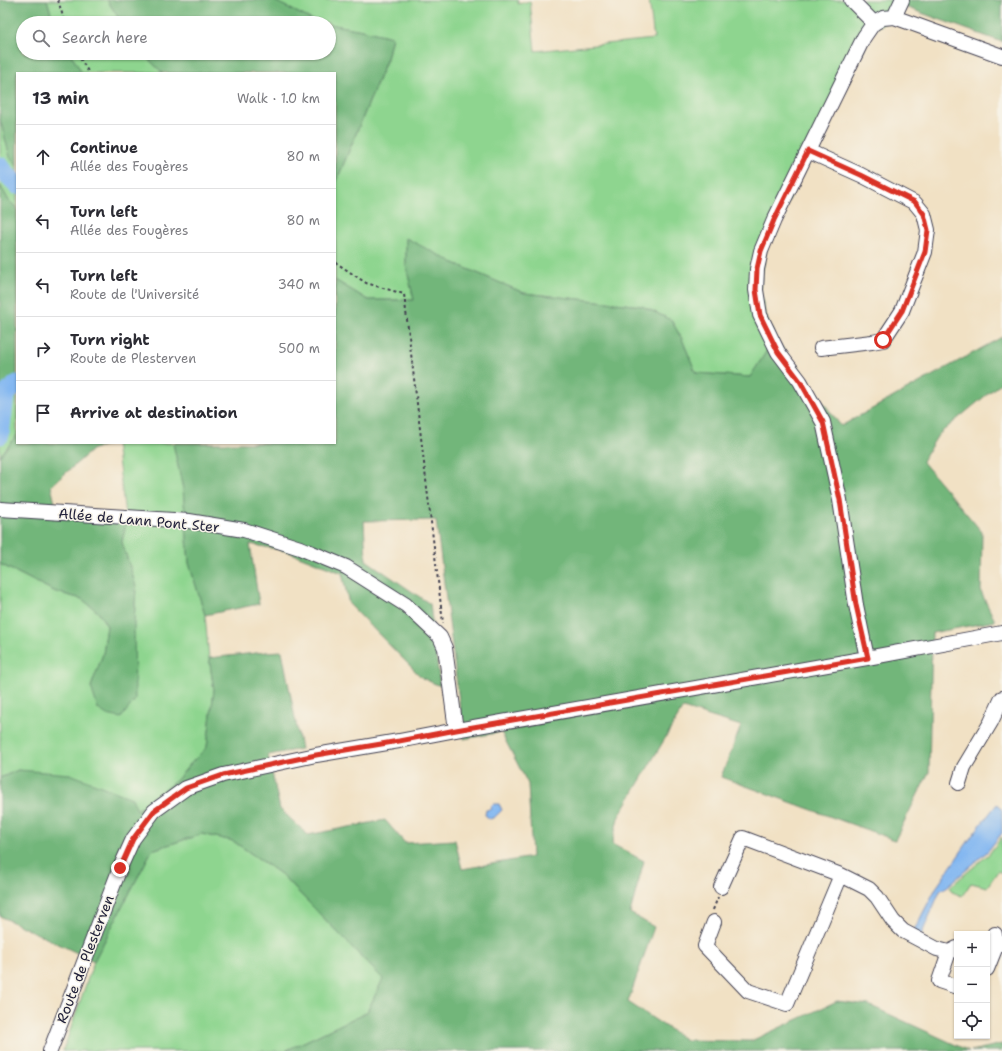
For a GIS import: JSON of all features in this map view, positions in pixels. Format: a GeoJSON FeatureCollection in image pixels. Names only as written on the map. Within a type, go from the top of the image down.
{"type":"FeatureCollection","features":[{"type":"Feature","properties":{"kind":"street"},"geometry":{"type":"LineString","coordinates":[[851,0],[873,24]]}},
{"type":"Feature","properties":{"kind":"street"},"geometry":{"type":"LineString","coordinates":[[894,17],[902,0]]}},
{"type":"Feature","properties":{"kind":"street"},"geometry":{"type":"LineString","coordinates":[[868,658],[856,605],[840,500],[823,422],[800,381],[778,352],[760,315],[756,290],[757,269],[761,251],[774,220],[864,37],[873,24],[883,18],[894,17],[1002,56]]}},
{"type":"Feature","properties":{"kind":"street"},"geometry":{"type":"LineString","coordinates":[[808,151],[915,202],[924,214],[928,230],[925,252],[902,311],[883,340],[821,348]]}},
{"type":"Feature","properties":{"kind":"street","name":"Allée de Lann Pont Ster"},"geometry":{"type":"LineString","coordinates":[[0,509],[189,521],[244,530],[300,548],[346,567],[406,605],[440,637],[445,648],[456,730]]}},
{"type":"Feature","properties":{"kind":"street","name":"Route de Plesterven"},"geometry":{"type":"LineString","coordinates":[[50,1051],[120,868],[133,839],[154,811],[186,788],[223,775],[316,755],[1002,633]]}},
{"type":"Feature","properties":{"kind":"street"},"geometry":{"type":"LineString","coordinates":[[959,783],[964,767],[991,722],[1002,698]]}},
{"type":"Feature","properties":{"kind":"street"},"geometry":{"type":"LineString","coordinates":[[722,887],[743,838],[841,875],[869,888],[878,897],[893,921],[903,931],[937,949],[953,950],[940,981],[954,986]]}},
{"type":"Feature","properties":{"kind":"street"},"geometry":{"type":"LineString","coordinates":[[714,922],[705,946],[748,991],[786,1004],[841,875]]}},
{"type":"Feature","properties":{"kind":"street"},"geometry":{"type":"LineString","coordinates":[[988,967],[995,949],[995,935]]}},
{"type":"Feature","properties":{"kind":"path"},"geometry":{"type":"LineString","coordinates":[[58,0],[63,16]]}},
{"type":"Feature","properties":{"kind":"path"},"geometry":{"type":"LineString","coordinates":[[81,60],[88,72]]}},
{"type":"Feature","properties":{"kind":"path"},"geometry":{"type":"LineString","coordinates":[[336,263],[366,283],[404,294],[444,628],[440,637]]}},
{"type":"Feature","properties":{"kind":"path"},"geometry":{"type":"LineString","coordinates":[[714,922],[712,912],[722,887]]}},
{"type":"Feature","properties":{"kind":"green space"},"geometry":{"type":"Polygon","coordinates":[[[0,0],[47,0],[52,16],[16,16],[16,60],[74,60],[81,72],[16,72],[16,165],[10,157],[0,119],[0,0]]]}},
{"type":"Feature","properties":{"kind":"green space"},"geometry":{"type":"Polygon","coordinates":[[[47,0],[107,0],[117,16],[52,16],[47,0]]]}},
{"type":"Feature","properties":{"kind":"green space"},"geometry":{"type":"Polygon","coordinates":[[[107,0],[273,0],[304,16],[117,16],[107,0]]]}},
{"type":"Feature","properties":{"kind":"green space"},"geometry":{"type":"Polygon","coordinates":[[[273,0],[518,0],[518,4],[530,1],[535,51],[654,39],[649,0],[893,0],[894,3],[887,22],[874,29],[767,244],[760,287],[765,313],[775,338],[750,377],[696,373],[682,339],[671,320],[642,306],[524,293],[456,264],[406,239],[406,266],[414,300],[368,300],[336,281],[336,183],[387,59],[392,37],[336,25],[336,16],[304,16],[273,0]]]}},
{"type":"Feature","properties":{"kind":"green space"},"geometry":{"type":"Polygon","coordinates":[[[893,0],[1002,0],[1002,42],[894,3],[893,0]]]}},
{"type":"Feature","properties":{"kind":"green space"},"geometry":{"type":"Polygon","coordinates":[[[336,25],[392,37],[387,58],[336,183],[336,72],[162,72],[149,60],[336,60],[336,25]]]}},
{"type":"Feature","properties":{"kind":"green space"},"geometry":{"type":"Polygon","coordinates":[[[74,60],[149,60],[162,72],[81,72],[74,60]]]}},
{"type":"Feature","properties":{"kind":"green space"},"geometry":{"type":"Polygon","coordinates":[[[0,119],[10,157],[16,165],[16,207],[9,201],[0,185],[0,119]]]}},
{"type":"Feature","properties":{"kind":"green space"},"geometry":{"type":"Polygon","coordinates":[[[0,185],[9,201],[16,207],[16,377],[0,393],[0,185]]]}},
{"type":"Feature","properties":{"kind":"green space"},"geometry":{"type":"Polygon","coordinates":[[[406,238],[456,264],[524,293],[642,306],[671,320],[682,339],[696,373],[750,377],[775,338],[841,426],[1002,337],[1002,382],[938,435],[922,461],[982,532],[981,592],[995,621],[932,633],[929,772],[895,840],[721,777],[741,726],[683,708],[618,818],[612,844],[644,861],[630,913],[654,927],[628,1002],[686,1040],[751,1041],[837,1001],[869,1005],[969,1051],[285,1051],[367,1012],[383,979],[281,874],[233,841],[202,834],[152,850],[94,961],[0,916],[0,778],[18,770],[70,774],[132,798],[137,810],[177,780],[207,747],[214,690],[209,658],[282,651],[301,749],[268,755],[280,809],[308,835],[385,820],[405,843],[455,840],[462,869],[532,857],[528,784],[501,732],[464,739],[436,520],[364,521],[366,560],[430,604],[440,686],[422,678],[349,604],[342,573],[286,551],[250,544],[259,604],[205,615],[189,563],[183,489],[173,444],[336,444],[336,281],[368,300],[414,300],[406,266],[406,238]]]}},
{"type":"Feature","properties":{"kind":"green space"},"geometry":{"type":"Polygon","coordinates":[[[16,377],[16,436],[0,456],[0,393],[16,377]]]}},
{"type":"Feature","properties":{"kind":"green space"},"geometry":{"type":"Polygon","coordinates":[[[16,436],[16,444],[110,444],[93,449],[51,486],[58,517],[126,523],[122,542],[136,586],[134,623],[135,700],[121,718],[107,715],[98,709],[91,687],[103,654],[107,626],[98,612],[82,599],[56,592],[0,564],[0,456],[16,436]]]}},
{"type":"Feature","properties":{"kind":"green space"},"geometry":{"type":"Polygon","coordinates":[[[116,444],[173,444],[183,489],[189,563],[205,615],[214,690],[207,747],[177,780],[137,810],[18,770],[0,778],[0,564],[56,592],[82,599],[98,612],[107,626],[103,654],[91,687],[134,623],[136,586],[122,542],[126,523],[116,444]]]}},
{"type":"Feature","properties":{"kind":"green space"},"geometry":{"type":"Polygon","coordinates":[[[202,834],[233,841],[281,874],[383,979],[367,1012],[285,1051],[63,1051],[94,961],[152,850],[202,834]]]}},
{"type":"Feature","properties":{"kind":"green space"},"geometry":{"type":"Polygon","coordinates":[[[1002,837],[1002,873],[998,871],[987,887],[971,883],[962,896],[952,892],[950,887],[989,854],[1002,837]]]}},
{"type":"Feature","properties":{"kind":"green space"},"geometry":{"type":"Polygon","coordinates":[[[1002,1044],[1002,1051],[971,1051],[1002,1044]]]}},
{"type":"Feature","properties":{"kind":"water"},"geometry":{"type":"Polygon","coordinates":[[[493,804],[499,804],[502,810],[495,817],[490,819],[485,815],[486,810],[491,809],[493,804]]]}},
{"type":"Feature","properties":{"kind":"water"},"geometry":{"type":"Polygon","coordinates":[[[997,804],[1002,810],[1002,833],[988,851],[948,886],[940,891],[921,936],[913,932],[936,888],[974,833],[997,804]]]}},
{"type":"Feature","properties":{"kind":"waterway"},"geometry":{"type":"LineString","coordinates":[[0,166],[16,184]]}},
{"type":"Feature","properties":{"kind":"waterway"},"geometry":{"type":"LineString","coordinates":[[0,435],[5,395],[16,385]]}},
{"type":"Feature","properties":{"kind":"route"},"geometry":{"type":"LineString","coordinates":[[120,868],[133,839],[154,811],[186,788],[223,775],[316,755],[868,658],[856,605],[840,500],[823,422],[800,381],[778,352],[760,315],[756,290],[757,269],[761,251],[774,220],[808,151],[915,202],[924,214],[928,230],[925,252],[902,311],[883,340]]}}]}
